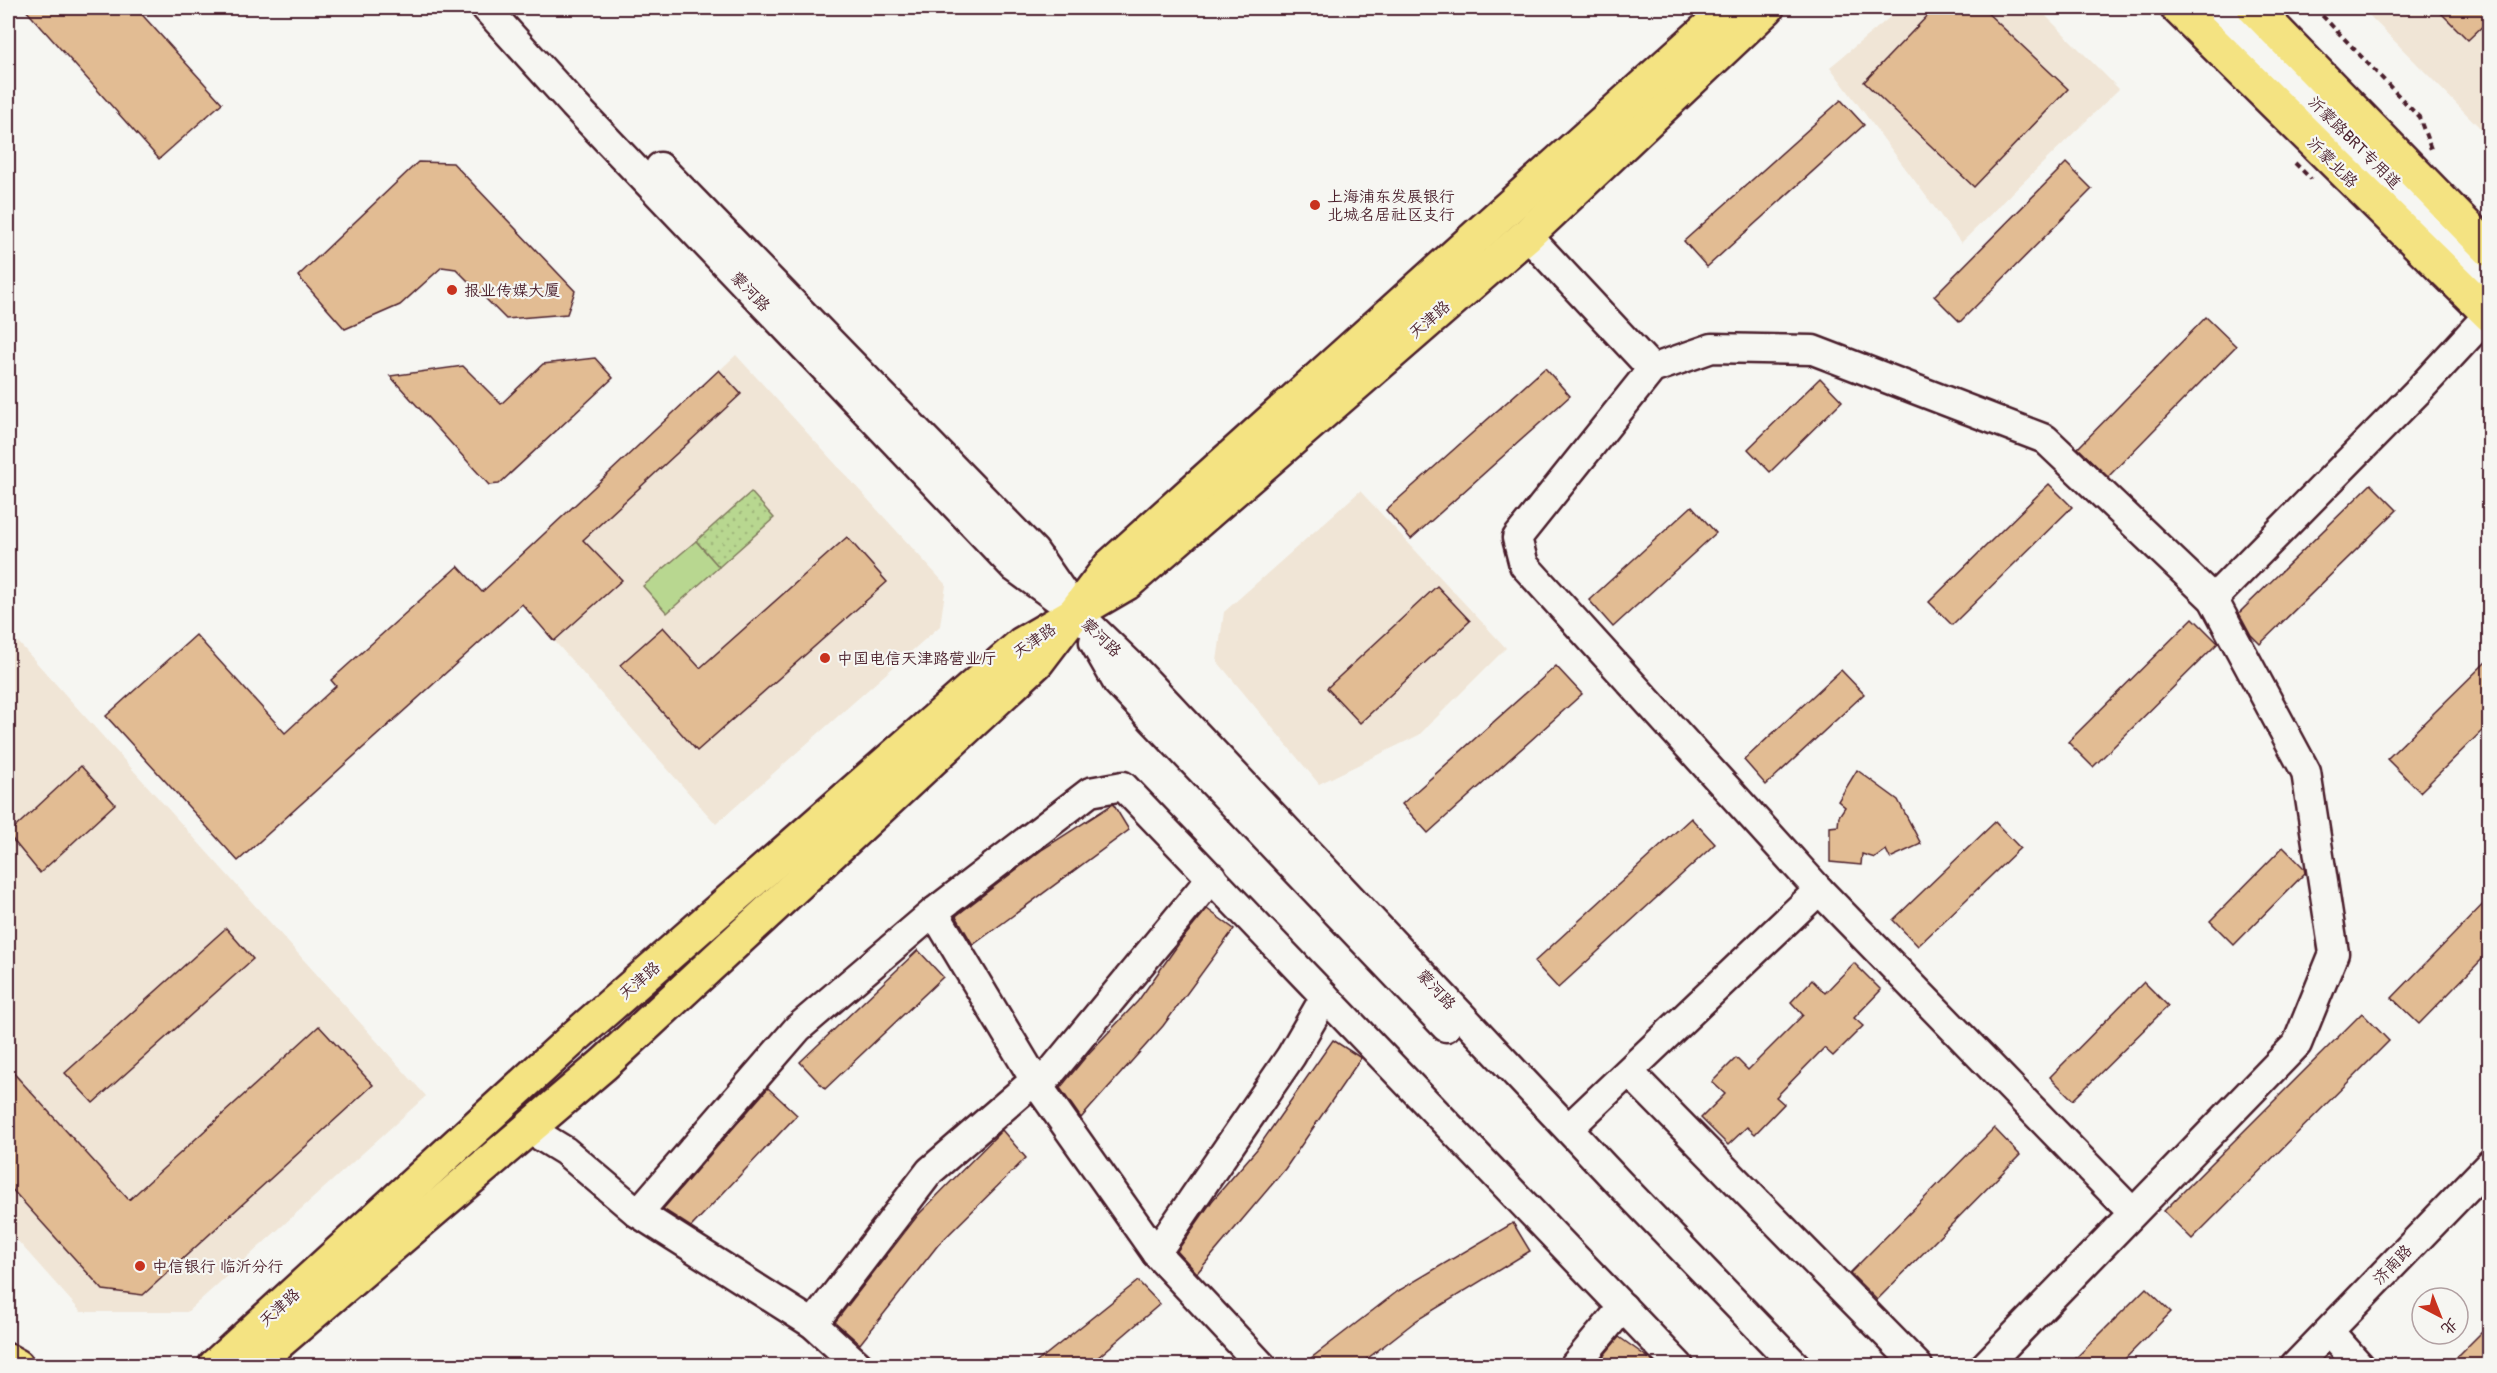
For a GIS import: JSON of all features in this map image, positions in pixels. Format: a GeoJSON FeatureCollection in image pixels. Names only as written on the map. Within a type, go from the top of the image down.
{"type":"FeatureCollection","features":[{"type":"Feature","properties":{"kind":"main road","name":"天津路"},"geometry":{"type":"LineString","coordinates":[[251,1365],[604,1064],[1037,662],[1077,613],[1110,566],[1730,8]]}},
{"type":"Feature","properties":{"kind":"main road","name":"天津路"},"geometry":{"type":"LineString","coordinates":[[215,1365],[577,1035],[1023,644],[1127,583],[1527,235],[1767,8]]}},
{"type":"Feature","properties":{"kind":"main road","name":"沂蒙北路"},"geometry":{"type":"LineString","coordinates":[[2178,8],[2489,315]]}},
{"type":"Feature","properties":{"kind":"main road"},"geometry":{"type":"LineString","coordinates":[[2254,8],[2490,250]]}},
{"type":"Feature","properties":{"kind":"main road"},"geometry":{"type":"LineString","coordinates":[[8,1361],[17,1365]]}},
{"type":"Feature","properties":{"kind":"street","name":"蒙河路"},"geometry":{"type":"LineString","coordinates":[[486,8],[574,105],[1015,568],[1077,613],[1161,696],[1796,1365]]}},
{"type":"Feature","properties":{"kind":"street","name":"蒙河路"},"geometry":{"type":"LineString","coordinates":[[511,8],[588,93],[1034,551],[1077,613],[1117,682],[1771,1365]]}},
{"type":"Feature","properties":{"kind":"street","name":"沂蒙路BRT专用道"},"geometry":{"type":"LineString","coordinates":[[2221,8],[2490,276]]}},
{"type":"Feature","properties":{"kind":"street"},"geometry":{"type":"LineString","coordinates":[[1527,235],[1652,369]]}},
{"type":"Feature","properties":{"kind":"street"},"geometry":{"type":"LineString","coordinates":[[2213,599],[2417,392],[2489,315]]}},
{"type":"Feature","properties":{"kind":"street"},"geometry":{"type":"LineString","coordinates":[[1985,1365],[2133,1213],[2297,1044],[2334,953],[2306,772],[2213,599],[2045,439],[1813,350],[1712,348],[1652,369],[1517,538],[1524,565],[1819,890],[2133,1213]]}},
{"type":"Feature","properties":{"kind":"street"},"geometry":{"type":"LineString","coordinates":[[638,1213],[798,1029],[934,912],[1090,792],[1122,786],[1679,1365]]}},
{"type":"Feature","properties":{"kind":"street"},"geometry":{"type":"LineString","coordinates":[[813,1324],[930,1171],[1037,1084],[1212,877]]}},
{"type":"Feature","properties":{"kind":"street"},"geometry":{"type":"LineString","coordinates":[[1569,1128],[1819,890]]}},
{"type":"Feature","properties":{"kind":"street"},"geometry":{"type":"LineString","coordinates":[[934,912],[1037,1084],[1156,1253],[1262,1365]]}},
{"type":"Feature","properties":{"kind":"street"},"geometry":{"type":"LineString","coordinates":[[1156,1253],[1291,1056],[1325,997]]}},
{"type":"Feature","properties":{"kind":"street"},"geometry":{"type":"LineString","coordinates":[[1629,1072],[1918,1365]]}},
{"type":"Feature","properties":{"kind":"street"},"geometry":{"type":"LineString","coordinates":[[529,1129],[565,1151],[638,1213],[813,1324],[859,1365]]}},
{"type":"Feature","properties":{"kind":"street","name":"济南路"},"geometry":{"type":"LineString","coordinates":[[2295,1365],[2490,1164]]}},
{"type":"Feature","properties":{"kind":"street","name":"济南路"},"geometry":{"type":"LineString","coordinates":[[2309,1365],[2490,1179]]}},
{"type":"Feature","properties":{"kind":"street"},"geometry":{"type":"LineString","coordinates":[[1574,1365],[1623,1307]]}},
{"type":"Feature","properties":{"kind":"street"},"geometry":{"type":"LineString","coordinates":[[2335,1338],[2360,1365]]}},
{"type":"Feature","properties":{"kind":"path"},"geometry":{"type":"LineString","coordinates":[[2315,8],[2419,117],[2434,158]]}},
{"type":"Feature","properties":{"kind":"shaded area"},"geometry":{"type":"Polygon","coordinates":[[[1901,8],[2038,8],[2119,89],[1961,243],[1830,67],[1901,8]]]}},
{"type":"Feature","properties":{"kind":"shaded area"},"geometry":{"type":"Polygon","coordinates":[[[2362,8],[2489,8],[2489,137],[2362,8]]]}},
{"type":"Feature","properties":{"kind":"shaded area"},"geometry":{"type":"Polygon","coordinates":[[[736,355],[946,585],[940,626],[716,824],[498,577],[736,355]]]}},
{"type":"Feature","properties":{"kind":"shaded area"},"geometry":{"type":"Polygon","coordinates":[[[1360,491],[1506,648],[1419,735],[1319,784],[1217,661],[1224,612],[1360,491]]]}},
{"type":"Feature","properties":{"kind":"shaded area"},"geometry":{"type":"Polygon","coordinates":[[[18,642],[426,1096],[187,1312],[81,1312],[8,1230],[8,652],[18,642]]]}},
{"type":"Feature","properties":{"kind":"green space"},"geometry":{"type":"Polygon","coordinates":[[[751,492],[774,518],[719,567],[696,541],[751,492]]]}},
{"type":"Feature","properties":{"kind":"green space"},"geometry":{"type":"Polygon","coordinates":[[[696,541],[719,567],[667,613],[643,586],[696,541]]]}},
{"type":"Feature","properties":{"kind":"building"},"geometry":{"type":"Polygon","coordinates":[[[24,8],[136,8],[222,103],[159,159],[24,8]]]}},
{"type":"Feature","properties":{"kind":"building"},"geometry":{"type":"Polygon","coordinates":[[[1935,8],[1982,8],[2068,89],[1974,187],[1864,82],[1935,8]]]}},
{"type":"Feature","properties":{"kind":"building"},"geometry":{"type":"Polygon","coordinates":[[[2436,8],[2490,8],[2490,19],[2468,40],[2436,8]]]}},
{"type":"Feature","properties":{"kind":"building"},"geometry":{"type":"Polygon","coordinates":[[[1841,100],[1864,125],[1707,267],[1684,241],[1841,100]]]}},
{"type":"Feature","properties":{"kind":"building"},"geometry":{"type":"Polygon","coordinates":[[[418,162],[453,163],[575,291],[567,314],[506,319],[456,269],[442,267],[400,305],[345,329],[298,276],[418,162]]]}},
{"type":"Feature","properties":{"kind":"building"},"geometry":{"type":"Polygon","coordinates":[[[2066,163],[2092,189],[1960,322],[1934,296],[2066,163]]]}},
{"type":"Feature","properties":{"kind":"building"},"geometry":{"type":"Polygon","coordinates":[[[2206,317],[2236,346],[2108,477],[2078,448],[2206,317]]]}},
{"type":"Feature","properties":{"kind":"building"},"geometry":{"type":"Polygon","coordinates":[[[595,358],[613,378],[499,484],[489,485],[390,376],[463,366],[501,404],[543,364],[595,358]]]}},
{"type":"Feature","properties":{"kind":"building"},"geometry":{"type":"Polygon","coordinates":[[[1545,368],[1570,396],[1411,539],[1386,510],[1545,368]]]}},
{"type":"Feature","properties":{"kind":"building"},"geometry":{"type":"Polygon","coordinates":[[[719,370],[741,394],[583,540],[622,580],[554,641],[522,604],[238,861],[106,716],[196,635],[285,733],[336,686],[331,680],[458,566],[482,592],[719,370]]]}},
{"type":"Feature","properties":{"kind":"building"},"geometry":{"type":"Polygon","coordinates":[[[1820,378],[1842,401],[1770,472],[1748,449],[1820,378]]]}},
{"type":"Feature","properties":{"kind":"building"},"geometry":{"type":"Polygon","coordinates":[[[2049,484],[2072,507],[1952,625],[1929,602],[2049,484]]]}},
{"type":"Feature","properties":{"kind":"building"},"geometry":{"type":"Polygon","coordinates":[[[2371,484],[2397,510],[2260,644],[2251,635],[2239,613],[2371,484]]]}},
{"type":"Feature","properties":{"kind":"building"},"geometry":{"type":"Polygon","coordinates":[[[1692,506],[1716,533],[1613,627],[1589,600],[1692,506]]]}},
{"type":"Feature","properties":{"kind":"building"},"geometry":{"type":"Polygon","coordinates":[[[847,537],[887,582],[697,751],[620,665],[663,627],[700,668],[847,537]]]}},
{"type":"Feature","properties":{"kind":"building"},"geometry":{"type":"Polygon","coordinates":[[[1437,586],[1470,621],[1360,723],[1327,688],[1437,586]]]}},
{"type":"Feature","properties":{"kind":"building"},"geometry":{"type":"Polygon","coordinates":[[[2193,618],[2218,643],[2093,767],[2068,742],[2193,618]]]}},
{"type":"Feature","properties":{"kind":"building"},"geometry":{"type":"Polygon","coordinates":[[[2490,658],[2490,723],[2420,792],[2387,759],[2490,658]]]}},
{"type":"Feature","properties":{"kind":"building"},"geometry":{"type":"Polygon","coordinates":[[[1556,666],[1582,694],[1428,833],[1402,804],[1556,666]]]}},
{"type":"Feature","properties":{"kind":"building"},"geometry":{"type":"Polygon","coordinates":[[[1841,670],[1864,694],[1766,785],[1744,760],[1841,670]]]}},
{"type":"Feature","properties":{"kind":"building"},"geometry":{"type":"Polygon","coordinates":[[[81,766],[115,804],[40,873],[8,834],[81,766]]]}},
{"type":"Feature","properties":{"kind":"building"},"geometry":{"type":"Polygon","coordinates":[[[1857,770],[1898,800],[1921,844],[1890,858],[1886,850],[1875,858],[1862,854],[1861,865],[1830,862],[1830,827],[1838,826],[1839,816],[1845,807],[1838,801],[1857,770]]]}},
{"type":"Feature","properties":{"kind":"building"},"geometry":{"type":"Polygon","coordinates":[[[1113,804],[1129,830],[973,945],[956,916],[1043,849],[1113,804]]]}},
{"type":"Feature","properties":{"kind":"building"},"geometry":{"type":"Polygon","coordinates":[[[1691,818],[1715,844],[1558,988],[1534,962],[1691,818]]]}},
{"type":"Feature","properties":{"kind":"building"},"geometry":{"type":"Polygon","coordinates":[[[1995,822],[2020,848],[1918,946],[1893,920],[1995,822]]]}},
{"type":"Feature","properties":{"kind":"building"},"geometry":{"type":"Polygon","coordinates":[[[2283,847],[2304,868],[2305,873],[2234,945],[2210,921],[2283,847]]]}},
{"type":"Feature","properties":{"kind":"building"},"geometry":{"type":"Polygon","coordinates":[[[2490,897],[2490,951],[2419,1024],[2392,998],[2490,897]]]}},
{"type":"Feature","properties":{"kind":"building"},"geometry":{"type":"Polygon","coordinates":[[[1207,909],[1234,929],[1163,1026],[1081,1118],[1060,1088],[1088,1054],[1138,1001],[1180,942],[1207,909]]]}},
{"type":"Feature","properties":{"kind":"building"},"geometry":{"type":"Polygon","coordinates":[[[226,928],[253,959],[93,1103],[65,1073],[226,928]]]}},
{"type":"Feature","properties":{"kind":"building"},"geometry":{"type":"Polygon","coordinates":[[[918,950],[943,977],[825,1089],[800,1062],[918,950]]]}},
{"type":"Feature","properties":{"kind":"building"},"geometry":{"type":"Polygon","coordinates":[[[1854,963],[1881,990],[1854,1018],[1863,1026],[1833,1056],[1824,1048],[1776,1097],[1784,1104],[1755,1134],[1747,1127],[1728,1145],[1701,1118],[1725,1094],[1712,1082],[1736,1058],[1748,1070],[1803,1015],[1791,1002],[1812,980],[1825,993],[1854,963]]]}},
{"type":"Feature","properties":{"kind":"building"},"geometry":{"type":"Polygon","coordinates":[[[2144,982],[2168,1006],[2073,1100],[2050,1077],[2144,982]]]}},
{"type":"Feature","properties":{"kind":"building"},"geometry":{"type":"Polygon","coordinates":[[[2362,1013],[2389,1041],[2192,1239],[2164,1211],[2362,1013]]]}},
{"type":"Feature","properties":{"kind":"building"},"geometry":{"type":"Polygon","coordinates":[[[319,1026],[373,1085],[143,1295],[103,1290],[8,1185],[8,1067],[129,1200],[319,1026]]]}},
{"type":"Feature","properties":{"kind":"building"},"geometry":{"type":"Polygon","coordinates":[[[1333,1040],[1361,1058],[1285,1169],[1197,1273],[1177,1251],[1212,1201],[1257,1149],[1333,1040]]]}},
{"type":"Feature","properties":{"kind":"building"},"geometry":{"type":"Polygon","coordinates":[[[768,1088],[797,1115],[691,1227],[663,1209],[768,1088]]]}},
{"type":"Feature","properties":{"kind":"building"},"geometry":{"type":"Polygon","coordinates":[[[1994,1128],[2020,1155],[1877,1300],[1850,1273],[1994,1128]]]}},
{"type":"Feature","properties":{"kind":"building"},"geometry":{"type":"Polygon","coordinates":[[[1002,1130],[1026,1158],[938,1245],[860,1344],[835,1322],[918,1215],[1002,1130]]]}},
{"type":"Feature","properties":{"kind":"building"},"geometry":{"type":"Polygon","coordinates":[[[1513,1223],[1530,1251],[1417,1320],[1359,1365],[1302,1365],[1398,1291],[1513,1223]]]}},
{"type":"Feature","properties":{"kind":"building"},"geometry":{"type":"Polygon","coordinates":[[[1138,1281],[1160,1304],[1089,1365],[1033,1365],[1138,1281]]]}},
{"type":"Feature","properties":{"kind":"building"},"geometry":{"type":"Polygon","coordinates":[[[2146,1288],[2171,1312],[2119,1365],[2069,1365],[2146,1288]]]}},
{"type":"Feature","properties":{"kind":"building"},"geometry":{"type":"Polygon","coordinates":[[[2490,1324],[2490,1365],[2449,1365],[2470,1346],[2490,1324]]]}},
{"type":"Feature","properties":{"kind":"building"},"geometry":{"type":"Polygon","coordinates":[[[1619,1337],[1650,1359],[1656,1365],[1596,1365],[1619,1337]]]}},
{"type":"Feature","properties":{"kind":"place","name":"上海浦东发展银行 北城名居社区支行"},"geometry":{"type":"Point","coordinates":[1315,205]}},
{"type":"Feature","properties":{"kind":"place","name":"报业传媒大厦"},"geometry":{"type":"Point","coordinates":[452,290]}},
{"type":"Feature","properties":{"kind":"place","name":"中国电信天津路营业厅"},"geometry":{"type":"Point","coordinates":[825,658]}},
{"type":"Feature","properties":{"kind":"place","name":"中信银行 临沂分行"},"geometry":{"type":"Point","coordinates":[140,1266]}}]}
